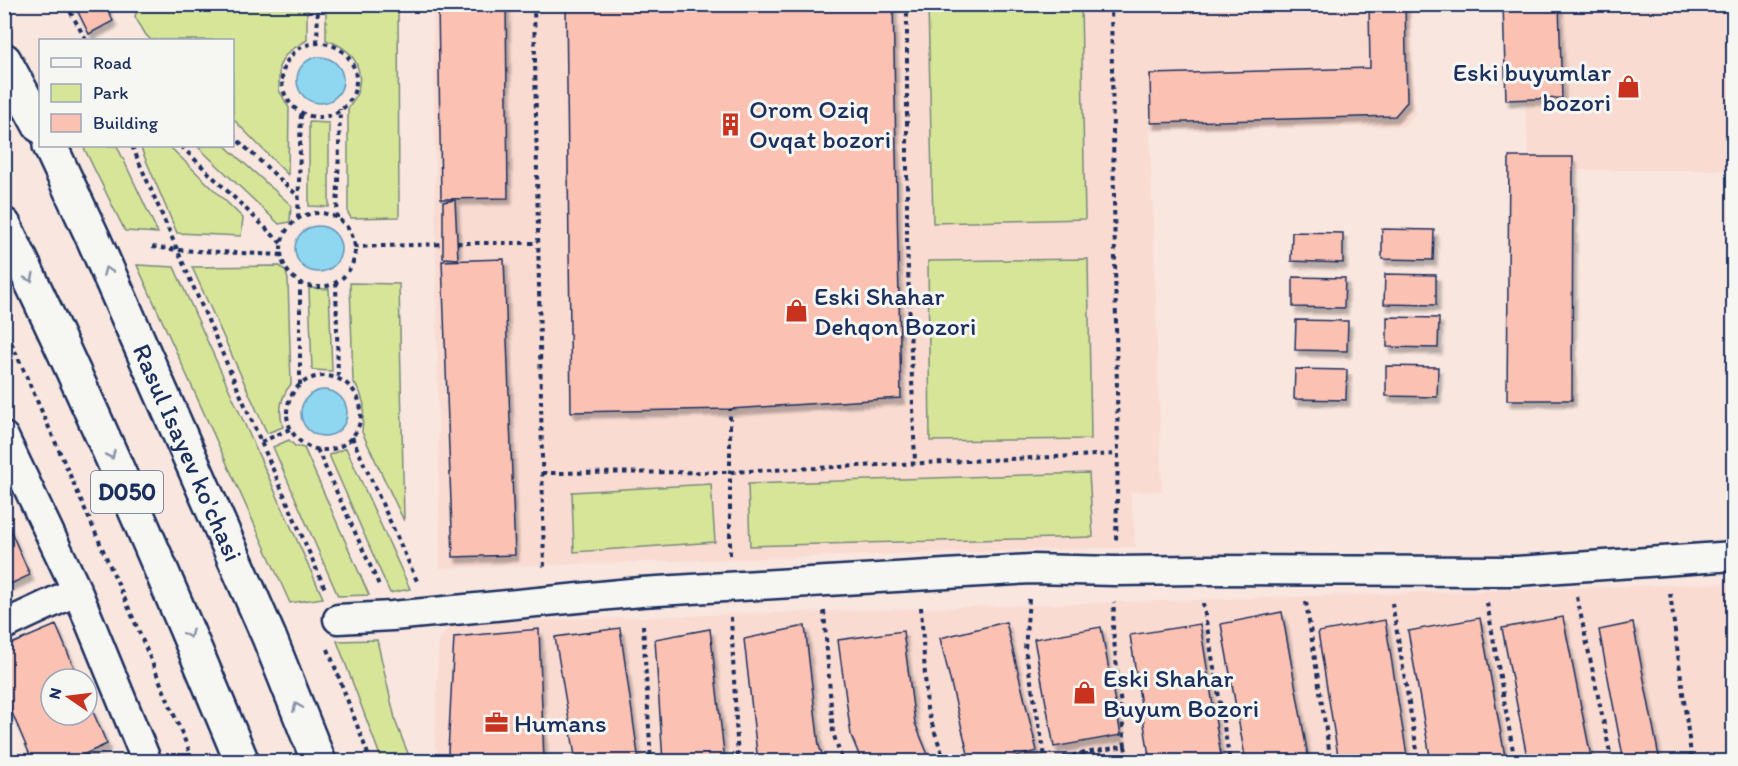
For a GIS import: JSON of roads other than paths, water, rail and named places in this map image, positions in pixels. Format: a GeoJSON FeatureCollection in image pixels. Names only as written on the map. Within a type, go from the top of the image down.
{"type":"FeatureCollection","features":[{"type":"Feature","properties":{"kind":"main road"},"geometry":{"type":"LineString","coordinates":[[4,60],[39,124]]}},
{"type":"Feature","properties":{"kind":"main road","name":"Rasul Isayev ko'chasi"},"geometry":{"type":"LineString","coordinates":[[50,147],[94,240],[269,637],[319,762]]}},
{"type":"Feature","properties":{"kind":"main road","name":"D050"},"geometry":{"type":"LineString","coordinates":[[4,225],[45,309],[167,582],[242,762]]}},
{"type":"Feature","properties":{"kind":"street"},"geometry":{"type":"LineString","coordinates":[[5,441],[77,591],[144,760]]}},
{"type":"Feature","properties":{"kind":"street"},"geometry":{"type":"LineString","coordinates":[[338,619],[392,616],[641,592],[1031,569],[1115,572],[1482,571],[1734,556]]}},
{"type":"Feature","properties":{"kind":"street"},"geometry":{"type":"LineString","coordinates":[[4,625],[77,591]]}},
{"type":"Feature","properties":{"kind":"water"},"geometry":{"type":"Polygon","coordinates":[[[320,57],[336,64],[343,80],[336,96],[320,103],[304,96],[297,80],[304,64],[320,57]]]}},
{"type":"Feature","properties":{"kind":"water"},"geometry":{"type":"Polygon","coordinates":[[[318,226],[334,233],[341,249],[334,265],[318,272],[302,265],[295,249],[302,233],[318,226]]]}},
{"type":"Feature","properties":{"kind":"water"},"geometry":{"type":"Polygon","coordinates":[[[324,390],[340,397],[347,413],[340,429],[324,436],[308,429],[301,413],[308,397],[324,390]]]}},
{"type":"Feature","properties":{"kind":"place","name":"Eski buyumlar bozori"},"geometry":{"type":"Point","coordinates":[1629,87]}},
{"type":"Feature","properties":{"kind":"place","name":"Orom Oziq Ovqat bozori"},"geometry":{"type":"Point","coordinates":[731,124]}},
{"type":"Feature","properties":{"kind":"place","name":"Eski Shahar Dehqon Bozori"},"geometry":{"type":"Point","coordinates":[796,311]}},
{"type":"Feature","properties":{"kind":"place","name":"Eski Shahar Buyum Bozori"},"geometry":{"type":"Point","coordinates":[1085,693]}},
{"type":"Feature","properties":{"kind":"place","name":"Humans"},"geometry":{"type":"Point","coordinates":[496,723]}}]}
